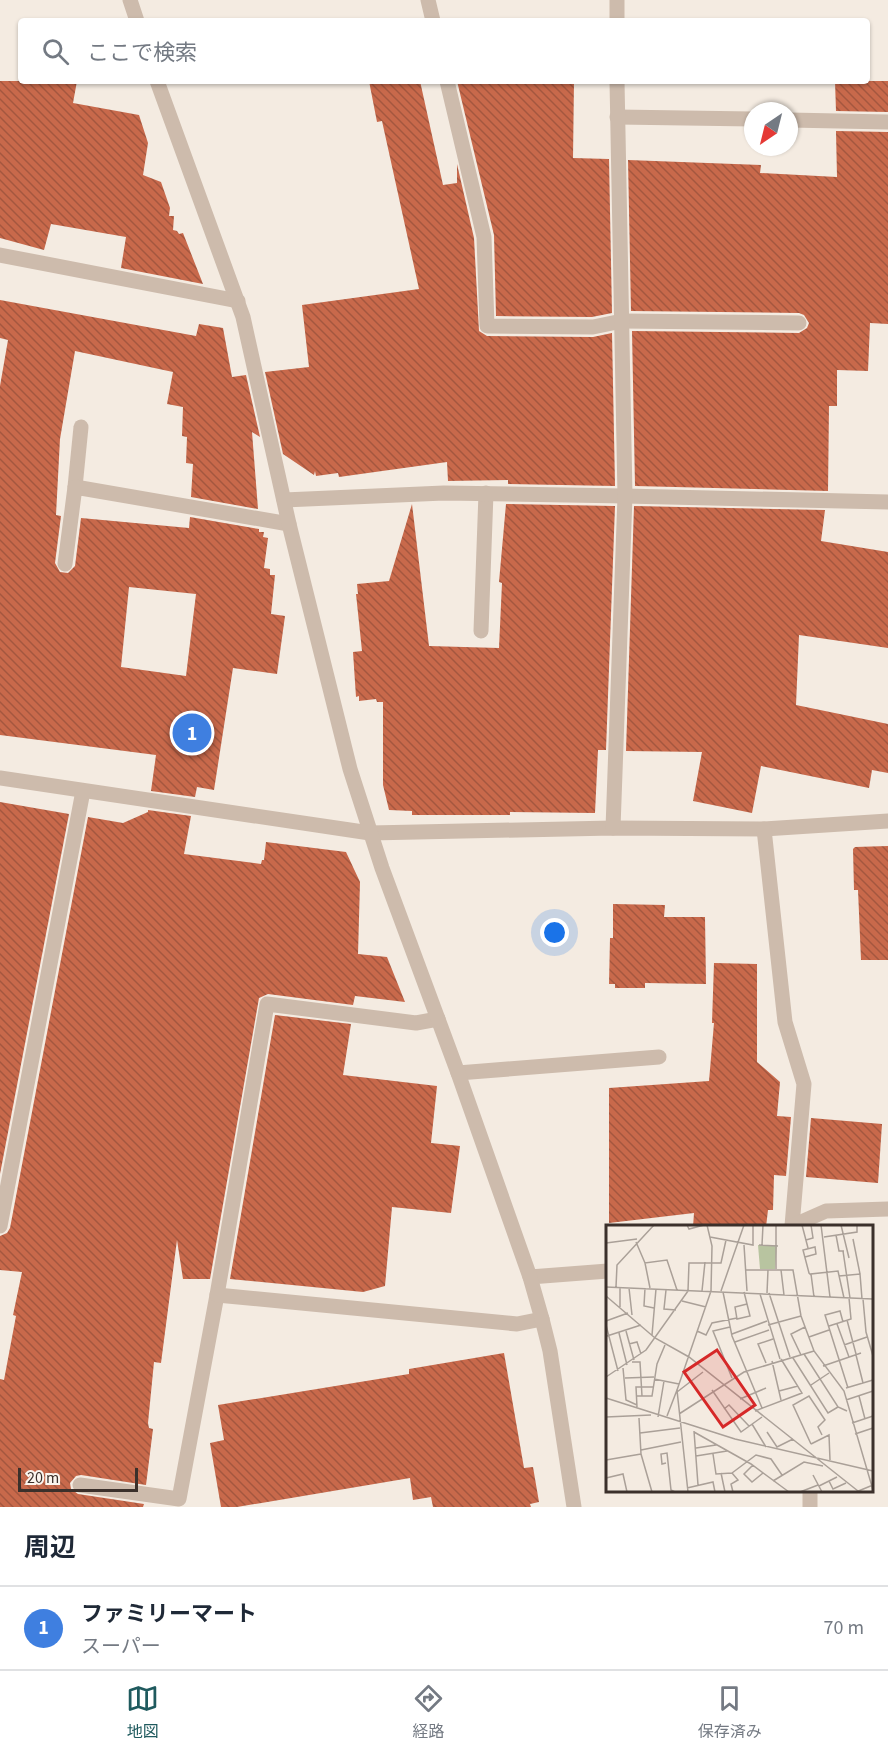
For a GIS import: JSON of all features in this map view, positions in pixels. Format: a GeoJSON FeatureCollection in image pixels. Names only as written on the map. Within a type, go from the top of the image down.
{"type":"FeatureCollection","features":[{"type":"Feature","properties":{"kind":"street"},"geometry":{"type":"LineString","coordinates":[[130,0],[136,18]]}},
{"type":"Feature","properties":{"kind":"street"},"geometry":{"type":"LineString","coordinates":[[428,0],[432,18]]}},
{"type":"Feature","properties":{"kind":"street"},"geometry":{"type":"LineString","coordinates":[[617,0],[617,18]]}},
{"type":"Feature","properties":{"kind":"street"},"geometry":{"type":"LineString","coordinates":[[159,84],[243,317],[289,524],[350,769],[370,833],[530,1277],[550,1351],[574,1507]]}},
{"type":"Feature","properties":{"kind":"street"},"geometry":{"type":"LineString","coordinates":[[448,84],[484,237],[487,326],[593,327],[622,321],[800,324]]}},
{"type":"Feature","properties":{"kind":"street"},"geometry":{"type":"LineString","coordinates":[[613,828],[625,496],[617,84]]}},
{"type":"Feature","properties":{"kind":"street"},"geometry":{"type":"LineString","coordinates":[[617,117],[744,119]]}},
{"type":"Feature","properties":{"kind":"street"},"geometry":{"type":"LineString","coordinates":[[798,120],[888,122]]}},
{"type":"Feature","properties":{"kind":"street"},"geometry":{"type":"LineString","coordinates":[[0,255],[238,301]]}},
{"type":"Feature","properties":{"kind":"street"},"geometry":{"type":"LineString","coordinates":[[65,564],[81,427]]}},
{"type":"Feature","properties":{"kind":"street"},"geometry":{"type":"LineString","coordinates":[[75,487],[289,524]]}},
{"type":"Feature","properties":{"kind":"street"},"geometry":{"type":"LineString","coordinates":[[284,500],[444,493],[888,502]]}},
{"type":"Feature","properties":{"kind":"street"},"geometry":{"type":"LineString","coordinates":[[481,631],[486,494]]}},
{"type":"Feature","properties":{"kind":"street"},"geometry":{"type":"LineString","coordinates":[[0,778],[370,833],[613,828],[764,829],[888,821]]}},
{"type":"Feature","properties":{"kind":"street"},"geometry":{"type":"LineString","coordinates":[[0,1226],[83,791]]}},
{"type":"Feature","properties":{"kind":"street"},"geometry":{"type":"LineString","coordinates":[[764,829],[785,1022],[804,1084],[792,1225]]}},
{"type":"Feature","properties":{"kind":"street"},"geometry":{"type":"LineString","coordinates":[[80,1485],[179,1499],[267,1004],[416,1023],[438,1019]]}},
{"type":"Feature","properties":{"kind":"street"},"geometry":{"type":"LineString","coordinates":[[458,1073],[659,1056]]}},
{"type":"Feature","properties":{"kind":"street"},"geometry":{"type":"LineString","coordinates":[[807,1223],[826,1211],[888,1209]]}},
{"type":"Feature","properties":{"kind":"street"},"geometry":{"type":"LineString","coordinates":[[530,1277],[606,1271]]}},
{"type":"Feature","properties":{"kind":"street"},"geometry":{"type":"LineString","coordinates":[[217,1295],[517,1324],[542,1319]]}},
{"type":"Feature","properties":{"kind":"building"},"geometry":{"type":"Polygon","coordinates":[[[0,81],[18,81],[18,84],[76,84],[73,103],[139,115],[148,143],[143,175],[161,182],[170,208],[169,216],[174,216],[173,230],[179,234],[183,233],[203,284],[121,268],[126,237],[51,224],[44,250],[0,238],[0,81]]]}},
{"type":"Feature","properties":{"kind":"building"},"geometry":{"type":"Polygon","coordinates":[[[870,81],[888,81],[888,112],[836,111],[835,84],[870,84],[870,81]]]}},
{"type":"Feature","properties":{"kind":"building"},"geometry":{"type":"Polygon","coordinates":[[[370,84],[421,84],[443,185],[457,183],[457,164],[474,238],[479,331],[487,336],[593,337],[612,333],[615,486],[508,484],[508,480],[448,481],[447,462],[339,477],[338,473],[316,476],[315,471],[314,475],[283,454],[265,372],[309,367],[302,305],[419,289],[382,121],[377,122],[370,84]]]}},
{"type":"Feature","properties":{"kind":"building"},"geometry":{"type":"Polygon","coordinates":[[[458,84],[574,84],[573,158],[609,159],[612,313],[592,317],[496,316],[494,235],[458,84]]]}},
{"type":"Feature","properties":{"kind":"building"},"geometry":{"type":"Polygon","coordinates":[[[836,131],[888,132],[888,324],[870,323],[868,371],[837,370],[837,406],[829,406],[828,491],[635,486],[632,331],[799,333],[807,328],[809,323],[804,315],[799,313],[631,311],[628,160],[761,165],[760,173],[837,177],[836,131]]]}},
{"type":"Feature","properties":{"kind":"building"},"geometry":{"type":"Polygon","coordinates":[[[0,300],[196,336],[199,324],[223,328],[232,377],[246,375],[260,437],[252,432],[258,509],[191,497],[193,464],[186,463],[187,437],[182,436],[183,407],[167,404],[173,372],[75,351],[60,439],[56,515],[61,516],[55,563],[60,572],[68,573],[75,566],[81,518],[189,528],[190,517],[259,529],[259,532],[264,532],[263,537],[268,538],[264,568],[270,569],[270,575],[275,575],[271,614],[285,616],[277,674],[233,668],[214,790],[197,787],[195,797],[151,791],[156,755],[0,735],[0,386],[8,340],[0,338],[0,300]],[[129,587],[121,667],[186,676],[196,594],[129,587]]]}},
{"type":"Feature","properties":{"kind":"building"},"geometry":{"type":"Polygon","coordinates":[[[412,504],[429,646],[499,648],[502,583],[499,582],[506,504],[615,506],[606,750],[598,750],[595,813],[510,812],[510,815],[412,815],[412,811],[389,810],[383,785],[383,702],[377,702],[376,699],[359,701],[359,696],[356,697],[353,652],[362,651],[356,594],[358,594],[357,584],[389,581],[412,504]]]}},
{"type":"Feature","properties":{"kind":"building"},"geometry":{"type":"Polygon","coordinates":[[[634,506],[825,510],[821,541],[888,552],[888,648],[799,635],[796,705],[888,724],[888,773],[872,770],[869,788],[761,766],[752,813],[693,801],[702,752],[626,751],[634,506]]]}},
{"type":"Feature","properties":{"kind":"building"},"geometry":{"type":"Polygon","coordinates":[[[0,802],[69,814],[0,1174],[0,802]]]}},
{"type":"Feature","properties":{"kind":"building"},"geometry":{"type":"Polygon","coordinates":[[[148,810],[191,816],[184,854],[261,864],[264,860],[266,842],[346,852],[360,882],[358,954],[387,957],[405,1002],[355,996],[353,1005],[268,994],[259,998],[210,1279],[183,1279],[177,1240],[161,1363],[154,1362],[148,1423],[149,1428],[153,1429],[146,1485],[81,1475],[76,1476],[70,1483],[71,1489],[78,1494],[144,1504],[143,1507],[0,1507],[0,1379],[4,1380],[16,1316],[13,1315],[22,1272],[0,1270],[0,1236],[7,1233],[10,1228],[88,817],[123,823],[148,810]]]}},
{"type":"Feature","properties":{"kind":"building"},"geometry":{"type":"Polygon","coordinates":[[[888,846],[888,960],[861,960],[858,890],[854,890],[853,849],[855,847],[888,846]]]}},
{"type":"Feature","properties":{"kind":"building"},"geometry":{"type":"Polygon","coordinates":[[[613,904],[665,905],[664,917],[705,917],[706,984],[645,983],[645,988],[615,988],[615,984],[609,984],[613,904]]]}},
{"type":"Feature","properties":{"kind":"building"},"geometry":{"type":"Polygon","coordinates":[[[714,963],[757,964],[757,1062],[780,1082],[777,1116],[791,1117],[786,1176],[774,1175],[773,1210],[768,1210],[766,1225],[693,1225],[694,1213],[609,1223],[609,1088],[709,1081],[714,1023],[712,1023],[714,963]]]}},
{"type":"Feature","properties":{"kind":"building"},"geometry":{"type":"Polygon","coordinates":[[[275,1015],[351,1024],[343,1075],[437,1086],[431,1143],[460,1146],[451,1213],[392,1207],[385,1286],[363,1292],[230,1279],[275,1015]]]}},
{"type":"Feature","properties":{"kind":"building"},"geometry":{"type":"Polygon","coordinates":[[[811,1118],[882,1124],[878,1183],[806,1177],[811,1118]]]}},
{"type":"Feature","properties":{"kind":"building"},"geometry":{"type":"Polygon","coordinates":[[[504,1353],[524,1468],[533,1467],[539,1502],[530,1504],[531,1507],[433,1507],[431,1497],[413,1500],[410,1478],[237,1507],[221,1507],[210,1443],[224,1440],[218,1405],[409,1374],[409,1369],[504,1353]]]}},
{"type":"Feature","properties":{"kind":"place","name":"ファミリーマート"},"geometry":{"type":"Point","coordinates":[192,733]}}]}
